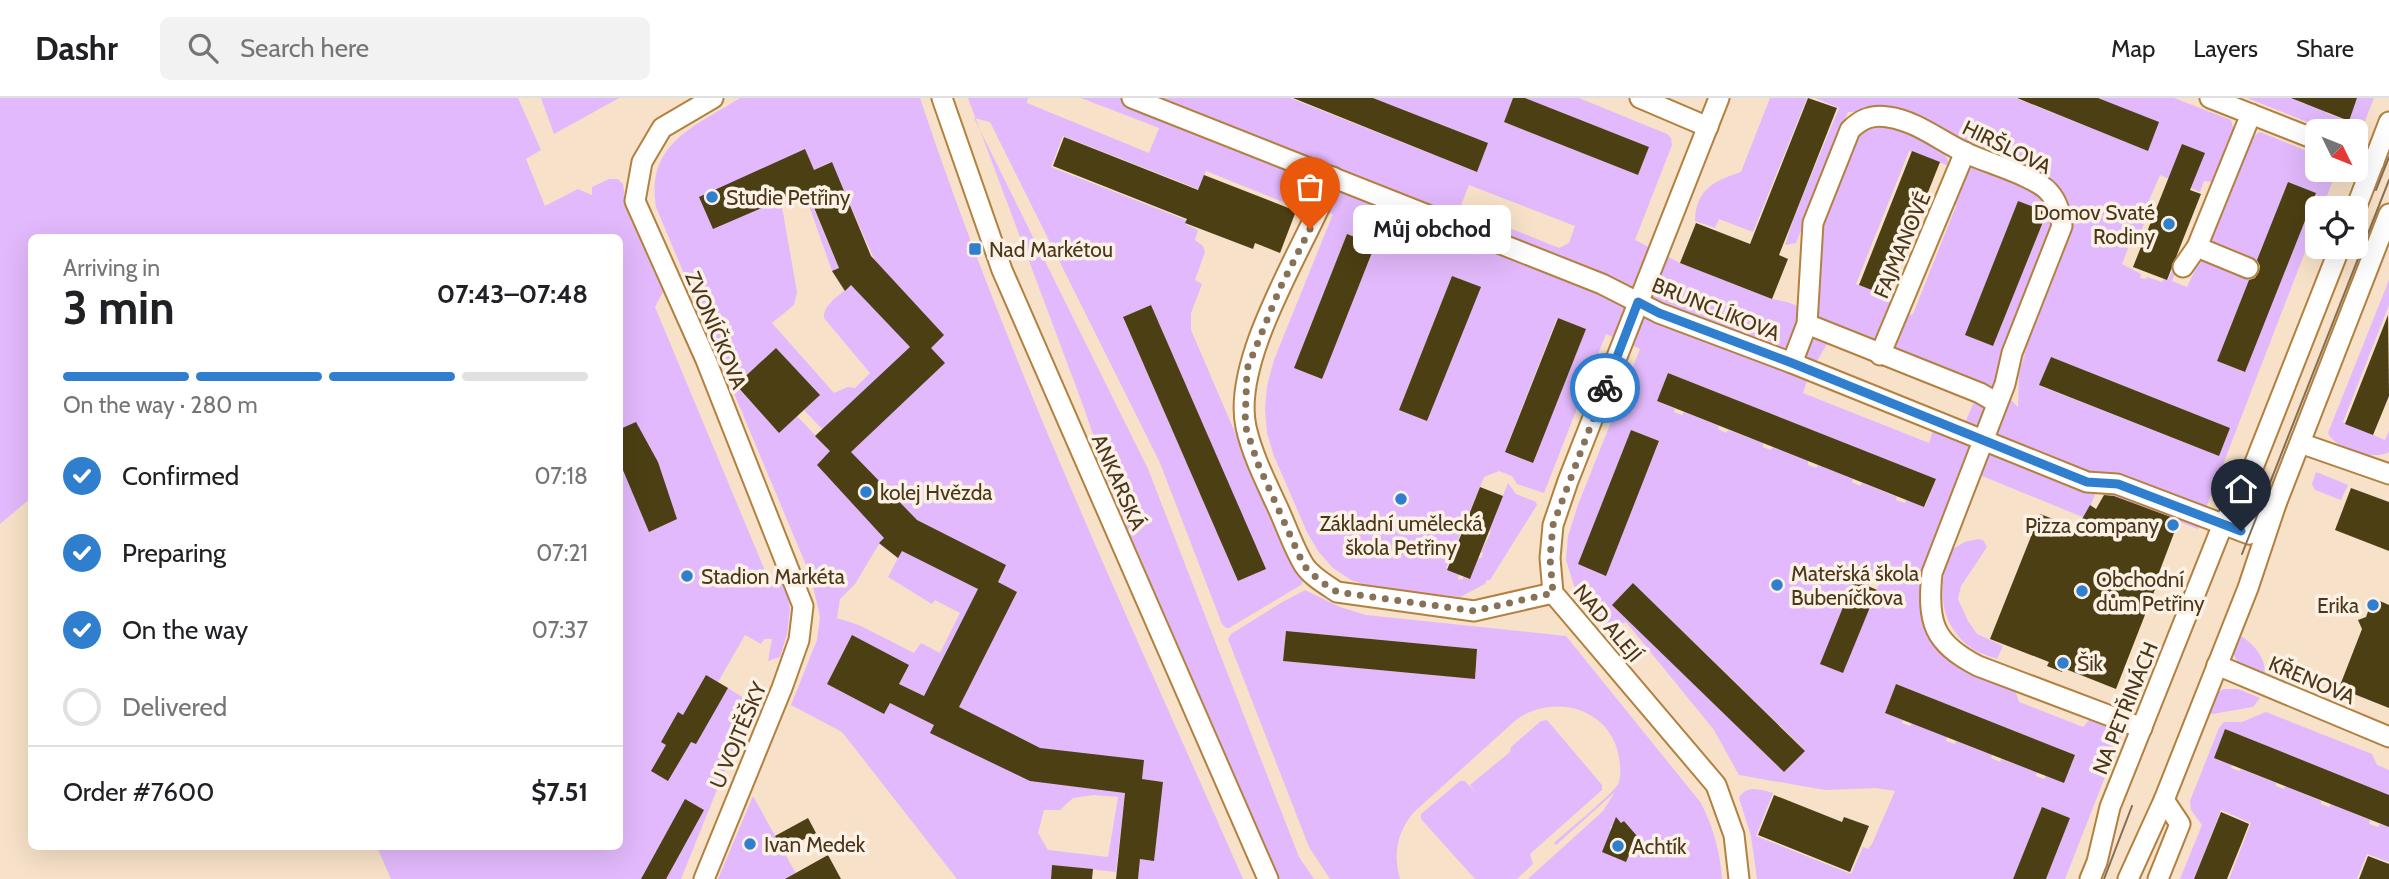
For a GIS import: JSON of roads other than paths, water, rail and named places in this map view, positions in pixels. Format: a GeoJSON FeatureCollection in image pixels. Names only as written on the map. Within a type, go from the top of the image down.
{"type":"FeatureCollection","features":[{"type":"Feature","properties":{"kind":"street","name":"ZVONÍČKOVA"},"geometry":{"type":"LineString","coordinates":[[713,98],[662,128],[642,162],[635,201],[706,360],[803,606]]}},
{"type":"Feature","properties":{"kind":"street","name":"ANKARSKÁ"},"geometry":{"type":"LineString","coordinates":[[942,98],[1012,293],[1268,879]]}},
{"type":"Feature","properties":{"kind":"street","name":"BRUNCLÍKOVA"},"geometry":{"type":"LineString","coordinates":[[1132,98],[1602,284],[1659,313],[1792,363],[2087,482],[2118,484],[2249,534],[2277,504]]}},
{"type":"Feature","properties":{"kind":"street"},"geometry":{"type":"LineString","coordinates":[[1640,98],[1708,127]]}},
{"type":"Feature","properties":{"kind":"street","name":"NAD ALEJÍ"},"geometry":{"type":"LineString","coordinates":[[1719,98],[1553,525],[1550,558],[1553,593],[1716,785],[1734,835],[1739,879]]}},
{"type":"Feature","properties":{"kind":"street"},"geometry":{"type":"LineString","coordinates":[[2210,98],[2305,135]]}},
{"type":"Feature","properties":{"kind":"street"},"geometry":{"type":"LineString","coordinates":[[2183,267],[2197,247],[2251,114]]}},
{"type":"Feature","properties":{"kind":"street","name":"HIRŠLOVA"},"geometry":{"type":"LineString","coordinates":[[1792,363],[1807,324],[1813,223],[1850,130],[1860,119],[1886,116],[1908,121],[1965,152],[2038,184],[2049,192],[2060,209],[2062,226],[2012,354],[2007,379],[1932,573],[1929,604],[1935,629],[1958,656],[2142,727]]}},
{"type":"Feature","properties":{"kind":"street"},"geometry":{"type":"LineString","coordinates":[[2368,154],[2389,122]]}},
{"type":"Feature","properties":{"kind":"street","name":"FAJMANOVÉ"},"geometry":{"type":"LineString","coordinates":[[1880,355],[1965,152]]}},
{"type":"Feature","properties":{"kind":"street"},"geometry":{"type":"LineString","coordinates":[[1332,177],[1321,206],[1280,288],[1247,369],[1245,425],[1258,464],[1304,566],[1337,592],[1474,611],[1553,593]]}},
{"type":"Feature","properties":{"kind":"street"},"geometry":{"type":"LineString","coordinates":[[2128,879],[2164,800],[2248,588],[2277,504],[2389,214]]}},
{"type":"Feature","properties":{"kind":"street"},"geometry":{"type":"LineString","coordinates":[[2197,247],[2248,268]]}},
{"type":"Feature","properties":{"kind":"street","name":"NA PETŘINÁCH"},"geometry":{"type":"LineString","coordinates":[[2090,879],[2097,862],[2110,807],[2223,524],[2243,493],[2335,259]]}},
{"type":"Feature","properties":{"kind":"street","name":"BRUNCLÍKOVA"},"geometry":{"type":"LineString","coordinates":[[1807,324],[1980,393],[1997,403]]}},
{"type":"Feature","properties":{"kind":"street"},"geometry":{"type":"LineString","coordinates":[[2300,443],[2389,474]]}},
{"type":"Feature","properties":{"kind":"street","name":"U VOJTĚŠKY"},"geometry":{"type":"LineString","coordinates":[[704,879],[782,688],[799,640],[803,606]]}},
{"type":"Feature","properties":{"kind":"street","name":"KŘENOVA"},"geometry":{"type":"LineString","coordinates":[[2217,665],[2389,737]]}},
{"type":"Feature","properties":{"kind":"street"},"geometry":{"type":"LineString","coordinates":[[2158,879],[2180,824],[2164,800]]}},
{"type":"Feature","properties":{"kind":"tram line"},"geometry":{"type":"LineString","coordinates":[[2376,190],[2389,157]]}},
{"type":"Feature","properties":{"kind":"tram line"},"geometry":{"type":"LineString","coordinates":[[2242,554],[2389,180]]}},
{"type":"Feature","properties":{"kind":"tram line"},"geometry":{"type":"LineString","coordinates":[[2104,879],[2132,806]]}},
{"type":"Feature","properties":{"kind":"place","name":"Studie Petřiny"},"geometry":{"type":"Point","coordinates":[712,197]}},
{"type":"Feature","properties":{"kind":"place","name":"Domov Svaté Rodiny"},"geometry":{"type":"Point","coordinates":[2169,224]}},
{"type":"Feature","properties":{"kind":"place","name":"Můj obchod"},"geometry":{"type":"Point","coordinates":[1310,229]}},
{"type":"Feature","properties":{"kind":"place","name":"Nad Markétou"},"geometry":{"type":"Point","coordinates":[975,249]}},
{"type":"Feature","properties":{"kind":"place","name":"kolej Hvězda"},"geometry":{"type":"Point","coordinates":[866,492]}},
{"type":"Feature","properties":{"kind":"place","name":"Základní umělecká škola Petřiny"},"geometry":{"type":"Point","coordinates":[1401,499]}},
{"type":"Feature","properties":{"kind":"place","name":"Pizza company"},"geometry":{"type":"Point","coordinates":[2173,525]}},
{"type":"Feature","properties":{"kind":"place","name":"Stadion Markéta"},"geometry":{"type":"Point","coordinates":[687,576]}},
{"type":"Feature","properties":{"kind":"place","name":"Mateřská škola Bubeníčkova"},"geometry":{"type":"Point","coordinates":[1777,585]}},
{"type":"Feature","properties":{"kind":"place","name":"Obchodní dům Petřiny"},"geometry":{"type":"Point","coordinates":[2082,591]}},
{"type":"Feature","properties":{"kind":"place","name":"Erika"},"geometry":{"type":"Point","coordinates":[2373,605]}},
{"type":"Feature","properties":{"kind":"place","name":"Šik"},"geometry":{"type":"Point","coordinates":[2063,663]}},
{"type":"Feature","properties":{"kind":"place","name":"Ivan Medek"},"geometry":{"type":"Point","coordinates":[750,844]}},
{"type":"Feature","properties":{"kind":"place","name":"Achtík"},"geometry":{"type":"Point","coordinates":[1618,846]}}]}
